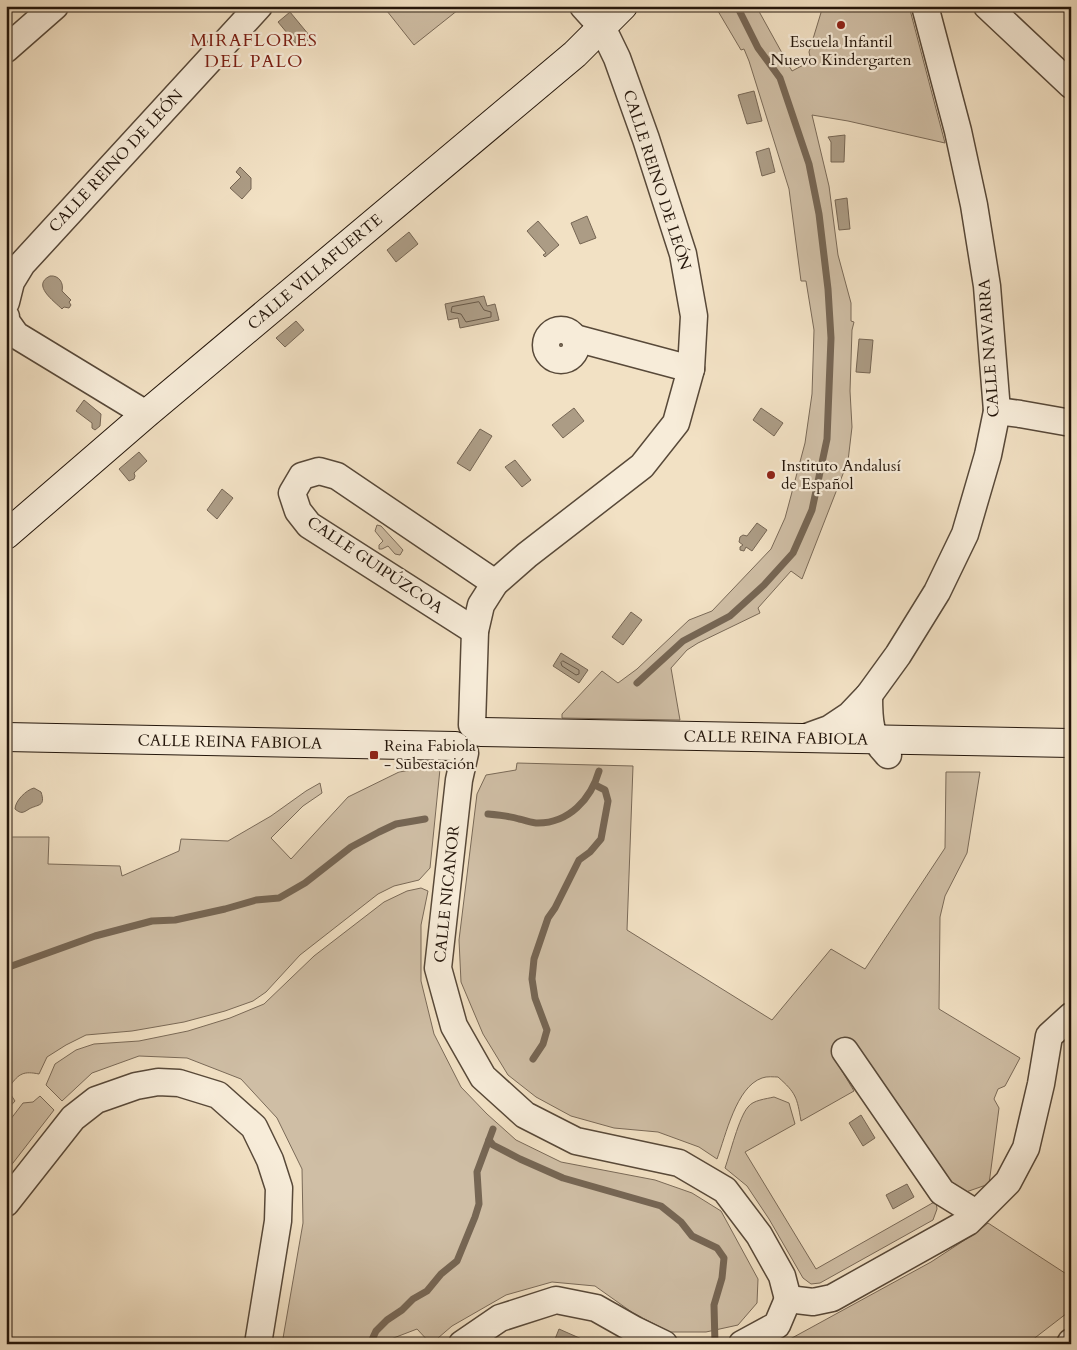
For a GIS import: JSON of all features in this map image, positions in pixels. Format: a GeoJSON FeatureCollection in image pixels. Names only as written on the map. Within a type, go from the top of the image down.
{"type":"FeatureCollection","features":[{"type":"Feature","properties":{"kind":"street"},"geometry":{"type":"LineString","coordinates":[[6,49],[55,6]]}},
{"type":"Feature","properties":{"kind":"street","name":"CALLE REINO DE LEÓN"},"geometry":{"type":"LineString","coordinates":[[468,739],[475,631],[482,605],[495,583],[527,555],[642,466],[676,422],[692,369],[694,316],[683,254],[646,139],[617,58],[602,27],[583,6]]}},
{"type":"Feature","properties":{"kind":"street","name":"CALLE VILLAFUERTE"},"geometry":{"type":"LineString","coordinates":[[6,535],[146,414],[568,60],[623,6]]}},
{"type":"Feature","properties":{"kind":"street","name":"CALLE NAVARRA"},"geometry":{"type":"LineString","coordinates":[[802,738],[829,729],[850,715],[868,695],[898,655],[937,592],[965,534],[988,455],[997,411],[987,286],[974,205],[958,132],[924,6]]}},
{"type":"Feature","properties":{"kind":"street"},"geometry":{"type":"LineString","coordinates":[[987,6],[1071,85]]}},
{"type":"Feature","properties":{"kind":"street","name":"CALLE REINO DE LEÓN"},"geometry":{"type":"LineString","coordinates":[[6,302],[11,282],[22,264],[246,11]]}},
{"type":"Feature","properties":{"kind":"street"},"geometry":{"type":"LineString","coordinates":[[6,317],[6,321],[16,335],[146,414]]}},
{"type":"Feature","properties":{"kind":"street"},"geometry":{"type":"LineString","coordinates":[[575,338],[692,369]]}},
{"type":"Feature","properties":{"kind":"street"},"geometry":{"type":"LineString","coordinates":[[997,411],[1071,423]]}},
{"type":"Feature","properties":{"kind":"street","name":"CALLE GUIPÚZCOA"},"geometry":{"type":"LineString","coordinates":[[475,631],[309,524],[298,511],[292,493],[302,476],[319,471],[338,476],[495,583]]}},
{"type":"Feature","properties":{"kind":"street"},"geometry":{"type":"LineString","coordinates":[[868,695],[869,716],[881,747]]}},
{"type":"Feature","properties":{"kind":"street","name":"CALLE REINA FABIOLA"},"geometry":{"type":"LineString","coordinates":[[6,723],[468,739],[881,747],[1071,758]]}},
{"type":"Feature","properties":{"kind":"street","name":"CALLE REINA FABIOLA"},"geometry":{"type":"LineString","coordinates":[[6,738],[802,738],[881,747],[1071,743]]}},
{"type":"Feature","properties":{"kind":"street","name":"CALLE NICANOR"},"geometry":{"type":"LineString","coordinates":[[468,739],[459,780],[438,968],[454,1026],[483,1077],[525,1115],[576,1141],[679,1163],[725,1190],[764,1243],[782,1276],[788,1299]]}},
{"type":"Feature","properties":{"kind":"street"},"geometry":{"type":"LineString","coordinates":[[742,1344],[777,1325],[788,1299],[813,1302],[832,1298],[968,1222],[1008,1182],[1026,1148],[1042,1084],[1049,1036],[1071,1016]]}},
{"type":"Feature","properties":{"kind":"street"},"geometry":{"type":"LineString","coordinates":[[845,1052],[942,1192],[976,1214]]}},
{"type":"Feature","properties":{"kind":"street"},"geometry":{"type":"LineString","coordinates":[[6,1203],[73,1118],[96,1100],[136,1086],[158,1082],[179,1083],[218,1095],[254,1126],[270,1160],[278,1188],[278,1221],[258,1344]]}},
{"type":"Feature","properties":{"kind":"street"},"geometry":{"type":"LineString","coordinates":[[462,1344],[500,1318],[556,1300],[596,1308],[664,1344]]}},
{"type":"Feature","properties":{"kind":"shaded area"},"geometry":{"type":"Polygon","coordinates":[[[383,6],[463,6],[414,45],[383,6]]]}},
{"type":"Feature","properties":{"kind":"shaded area"},"geometry":{"type":"Polygon","coordinates":[[[715,6],[756,6],[792,71],[811,61],[809,52],[823,6],[909,6],[945,143],[848,121],[812,115],[829,186],[838,255],[851,303],[851,321],[854,322],[852,330],[850,391],[852,427],[848,461],[802,579],[791,571],[758,608],[760,613],[698,643],[687,650],[671,668],[680,720],[562,718],[562,714],[602,671],[618,683],[637,669],[689,620],[712,611],[771,549],[785,518],[805,443],[812,394],[814,330],[806,281],[801,281],[789,189],[749,61],[744,49],[741,50],[715,6]]]}},
{"type":"Feature","properties":{"kind":"shaded area"},"geometry":{"type":"Polygon","coordinates":[[[377,525],[381,526],[403,550],[400,555],[395,554],[388,546],[379,549],[379,545],[383,541],[375,531],[377,525]]]}},
{"type":"Feature","properties":{"kind":"shaded area"},"geometry":{"type":"Polygon","coordinates":[[[419,762],[434,765],[440,769],[430,868],[419,880],[394,886],[378,894],[300,955],[266,992],[253,1001],[184,1022],[132,1031],[86,1035],[66,1045],[47,1057],[39,1074],[26,1073],[16,1078],[10,1086],[11,1095],[15,1101],[6,1111],[6,837],[49,837],[48,864],[120,866],[122,876],[179,851],[181,839],[228,841],[271,816],[320,783],[322,793],[303,806],[271,838],[291,859],[348,797],[399,772],[418,769],[419,762]]]}},
{"type":"Feature","properties":{"kind":"shaded area"},"geometry":{"type":"Polygon","coordinates":[[[517,763],[633,766],[627,930],[772,1020],[831,949],[865,969],[945,848],[946,772],[980,772],[967,853],[945,896],[940,917],[939,1009],[1020,1058],[1005,1086],[998,1089],[994,1099],[999,1108],[989,1184],[966,1192],[946,1180],[847,1041],[833,1056],[854,1091],[801,1121],[797,1101],[789,1087],[778,1077],[762,1078],[745,1091],[739,1101],[728,1125],[717,1159],[699,1147],[658,1132],[614,1128],[571,1116],[536,1097],[508,1075],[483,1034],[461,982],[459,940],[477,794],[486,775],[516,770],[517,763]]]}},
{"type":"Feature","properties":{"kind":"shaded area"},"geometry":{"type":"Polygon","coordinates":[[[421,888],[428,891],[421,925],[421,981],[434,1034],[461,1087],[516,1140],[561,1162],[655,1180],[692,1193],[721,1211],[758,1279],[757,1303],[738,1325],[706,1332],[670,1332],[633,1313],[595,1286],[552,1282],[506,1295],[452,1326],[431,1344],[417,1329],[391,1339],[387,1344],[282,1344],[303,1223],[302,1169],[277,1118],[241,1079],[187,1058],[139,1056],[92,1073],[62,1101],[46,1085],[55,1064],[76,1050],[94,1044],[139,1041],[188,1031],[230,1018],[264,1004],[314,956],[384,902],[407,891],[421,888]]]}},
{"type":"Feature","properties":{"kind":"shaded area"},"geometry":{"type":"Polygon","coordinates":[[[40,1096],[54,1110],[6,1172],[6,1122],[10,1120],[23,1103],[33,1102],[40,1096]]]}},
{"type":"Feature","properties":{"kind":"shaded area"},"geometry":{"type":"Polygon","coordinates":[[[774,1097],[789,1103],[795,1124],[745,1152],[816,1269],[936,1201],[937,1209],[933,1220],[820,1283],[811,1284],[803,1278],[769,1219],[747,1186],[725,1168],[738,1127],[748,1107],[756,1101],[774,1097]]]}},
{"type":"Feature","properties":{"kind":"shaded area"},"geometry":{"type":"Polygon","coordinates":[[[988,1223],[1071,1277],[1071,1310],[1027,1344],[781,1344],[931,1262],[988,1223]]]}},
{"type":"Feature","properties":{"kind":"water"},"geometry":{"type":"Polygon","coordinates":[[[290,12],[309,35],[306,45],[300,43],[297,45],[278,22],[290,12]]]}},
{"type":"Feature","properties":{"kind":"water"},"geometry":{"type":"Polygon","coordinates":[[[754,91],[762,121],[747,124],[738,95],[754,91]]]}},
{"type":"Feature","properties":{"kind":"water"},"geometry":{"type":"Polygon","coordinates":[[[845,135],[844,162],[831,162],[831,142],[828,137],[845,135]]]}},
{"type":"Feature","properties":{"kind":"water"},"geometry":{"type":"Polygon","coordinates":[[[769,148],[775,172],[762,176],[756,152],[769,148]]]}},
{"type":"Feature","properties":{"kind":"water"},"geometry":{"type":"Polygon","coordinates":[[[240,167],[251,178],[251,189],[242,199],[230,188],[241,177],[236,172],[240,167]]]}},
{"type":"Feature","properties":{"kind":"water"},"geometry":{"type":"Polygon","coordinates":[[[847,198],[850,229],[839,230],[835,200],[847,198]]]}},
{"type":"Feature","properties":{"kind":"water"},"geometry":{"type":"Polygon","coordinates":[[[587,216],[596,238],[580,244],[571,223],[587,216]]]}},
{"type":"Feature","properties":{"kind":"water"},"geometry":{"type":"Polygon","coordinates":[[[538,221],[559,245],[545,257],[543,255],[546,253],[527,231],[538,221]]]}},
{"type":"Feature","properties":{"kind":"water"},"geometry":{"type":"Polygon","coordinates":[[[409,232],[418,244],[396,262],[387,250],[409,232]]]}},
{"type":"Feature","properties":{"kind":"water"},"geometry":{"type":"Polygon","coordinates":[[[50,276],[60,280],[62,291],[71,300],[69,308],[64,307],[62,309],[43,288],[45,280],[50,276]]]}},
{"type":"Feature","properties":{"kind":"water"},"geometry":{"type":"Polygon","coordinates":[[[484,296],[487,306],[495,304],[499,320],[460,328],[458,318],[448,320],[445,304],[484,296]]]}},
{"type":"Feature","properties":{"kind":"water"},"geometry":{"type":"Polygon","coordinates":[[[296,321],[304,330],[285,347],[276,338],[296,321]]]}},
{"type":"Feature","properties":{"kind":"water"},"geometry":{"type":"Polygon","coordinates":[[[859,339],[873,340],[870,373],[856,372],[859,339]]]}},
{"type":"Feature","properties":{"kind":"water"},"geometry":{"type":"Polygon","coordinates":[[[84,400],[101,414],[100,426],[95,430],[92,428],[92,423],[76,411],[84,400]]]}},
{"type":"Feature","properties":{"kind":"water"},"geometry":{"type":"Polygon","coordinates":[[[574,408],[584,421],[563,438],[552,425],[574,408]]]}},
{"type":"Feature","properties":{"kind":"water"},"geometry":{"type":"Polygon","coordinates":[[[761,408],[783,423],[774,436],[753,420],[761,408]]]}},
{"type":"Feature","properties":{"kind":"water"},"geometry":{"type":"Polygon","coordinates":[[[480,429],[492,436],[470,471],[457,463],[480,429]]]}},
{"type":"Feature","properties":{"kind":"water"},"geometry":{"type":"Polygon","coordinates":[[[139,452],[147,461],[134,473],[134,479],[129,481],[119,469],[139,452]]]}},
{"type":"Feature","properties":{"kind":"water"},"geometry":{"type":"Polygon","coordinates":[[[515,460],[531,480],[522,487],[505,467],[515,460]]]}},
{"type":"Feature","properties":{"kind":"water"},"geometry":{"type":"Polygon","coordinates":[[[222,489],[233,498],[217,519],[207,510],[222,489]]]}},
{"type":"Feature","properties":{"kind":"water"},"geometry":{"type":"Polygon","coordinates":[[[757,523],[767,530],[752,551],[746,547],[744,551],[740,550],[740,547],[743,545],[739,542],[740,537],[743,535],[747,536],[757,523]]]}},
{"type":"Feature","properties":{"kind":"water"},"geometry":{"type":"Polygon","coordinates":[[[631,612],[642,620],[623,645],[612,637],[631,612]]]}},
{"type":"Feature","properties":{"kind":"water"},"geometry":{"type":"Polygon","coordinates":[[[561,653],[588,670],[579,683],[553,666],[561,653]]]}},
{"type":"Feature","properties":{"kind":"water"},"geometry":{"type":"Polygon","coordinates":[[[34,788],[41,792],[42,803],[24,812],[19,812],[15,809],[22,796],[34,788]]]}},
{"type":"Feature","properties":{"kind":"water"},"geometry":{"type":"Polygon","coordinates":[[[861,1115],[875,1138],[863,1146],[849,1123],[861,1115]]]}},
{"type":"Feature","properties":{"kind":"water"},"geometry":{"type":"Polygon","coordinates":[[[907,1184],[914,1197],[893,1209],[886,1195],[907,1184]]]}},
{"type":"Feature","properties":{"kind":"water"},"geometry":{"type":"Polygon","coordinates":[[[559,1329],[593,1344],[553,1344],[559,1329]]]}},
{"type":"Feature","properties":{"kind":"waterway"},"geometry":{"type":"LineString","coordinates":[[637,683],[683,641],[730,616],[764,585],[793,553],[812,510],[827,439],[831,338],[828,289],[819,214],[809,164],[780,78],[758,48],[737,6]]}},
{"type":"Feature","properties":{"kind":"waterway"},"geometry":{"type":"LineString","coordinates":[[488,814],[508,816],[536,823],[559,819],[577,808],[584,800],[599,771]]}},
{"type":"Feature","properties":{"kind":"waterway"},"geometry":{"type":"LineString","coordinates":[[533,1059],[543,1044],[547,1030],[535,998],[532,979],[534,959],[548,918],[579,860],[590,852],[601,839],[608,801],[605,790],[595,785]]}},
{"type":"Feature","properties":{"kind":"waterway"},"geometry":{"type":"LineString","coordinates":[[6,968],[95,936],[152,921],[175,920],[256,900],[279,898],[305,883],[351,847],[396,824],[425,819]]}},
{"type":"Feature","properties":{"kind":"waterway"},"geometry":{"type":"LineString","coordinates":[[370,1344],[376,1331],[387,1320],[402,1310],[413,1299],[427,1291],[441,1274],[457,1261],[479,1204],[477,1172],[493,1129]]}},
{"type":"Feature","properties":{"kind":"waterway"},"geometry":{"type":"LineString","coordinates":[[489,1140],[493,1145],[520,1159],[563,1178],[661,1206],[681,1222],[692,1236],[717,1248],[724,1258],[722,1278],[714,1305],[715,1344]]}},
{"type":"Feature","properties":{"kind":"place","name":"Escuela Infantil Nuevo Kindergarten"},"geometry":{"type":"Point","coordinates":[841,25]}},
{"type":"Feature","properties":{"kind":"place","name":"Instituto Andalusí de Español"},"geometry":{"type":"Point","coordinates":[771,475]}},
{"type":"Feature","properties":{"kind":"place","name":"Reina Fabiola - Subestación"},"geometry":{"type":"Point","coordinates":[374,755]}},
{"type":"Feature","properties":{"kind":"district","name":"MIRAFLORES DEL PALO"},"geometry":{"type":"Point","coordinates":[254,50]}}]}
